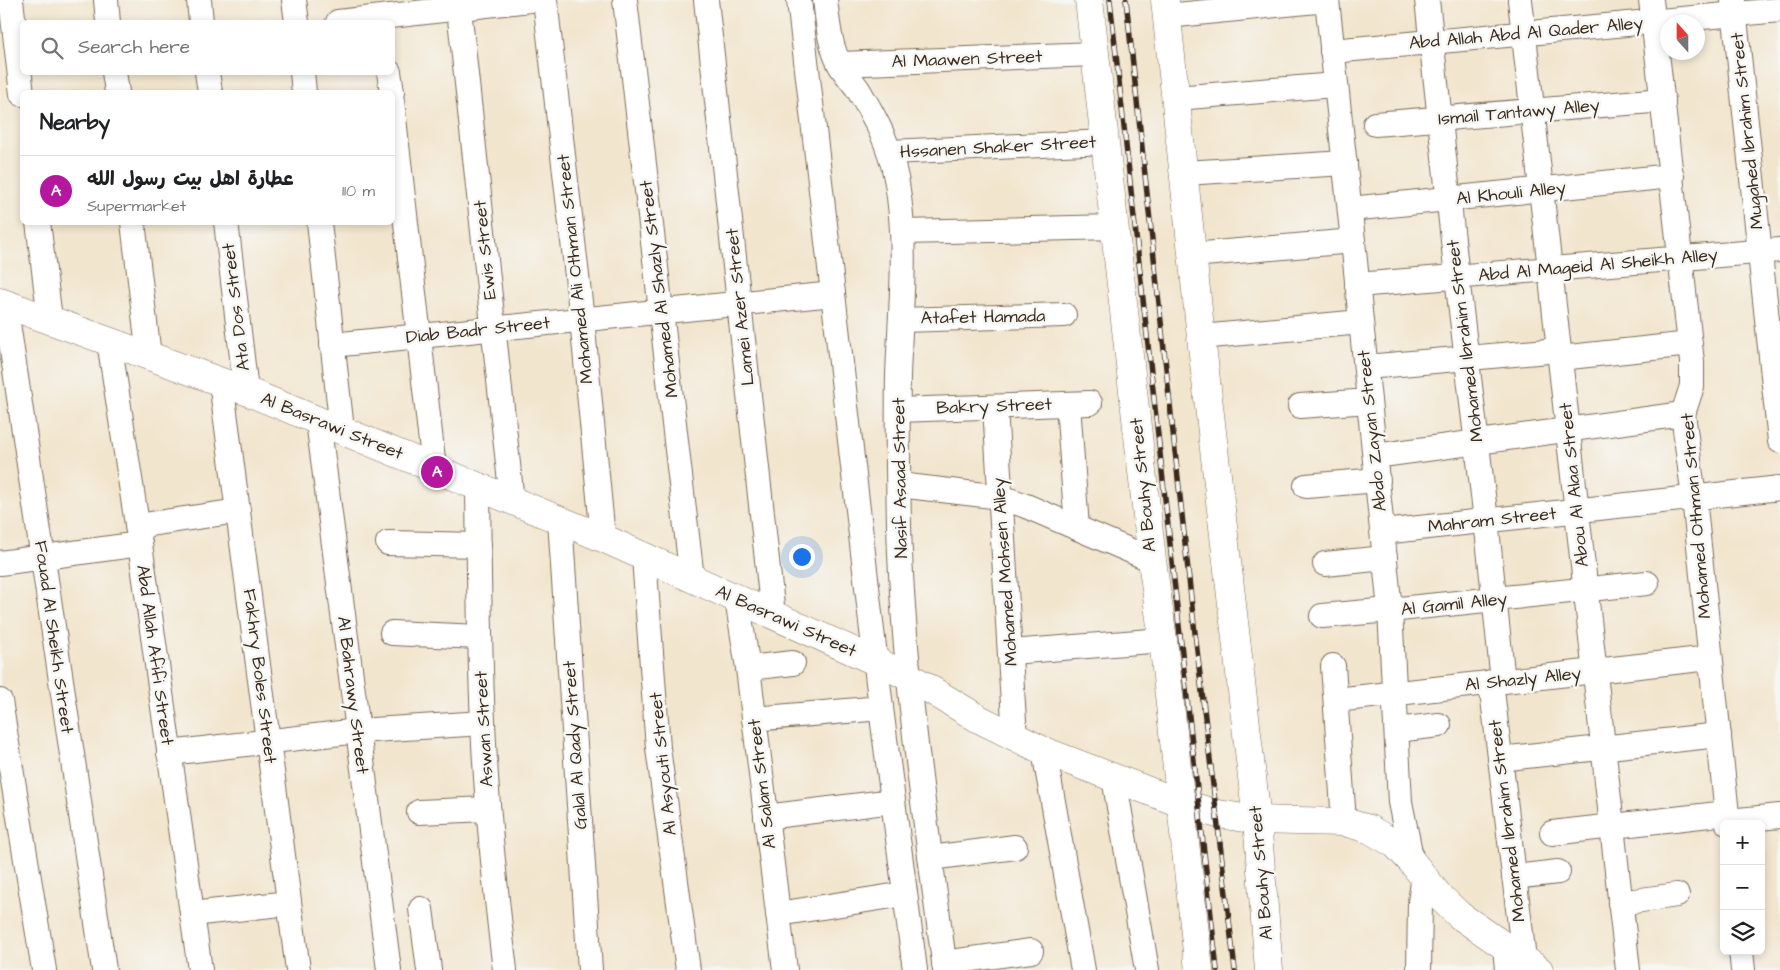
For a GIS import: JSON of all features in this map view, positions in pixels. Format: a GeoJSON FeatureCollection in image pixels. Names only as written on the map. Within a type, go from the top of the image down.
{"type":"FeatureCollection","features":[{"type":"Feature","properties":{"kind":"street"},"geometry":{"type":"LineString","coordinates":[[11,0],[22,90]]}},
{"type":"Feature","properties":{"kind":"street"},"geometry":{"type":"LineString","coordinates":[[106,0],[108,20]]}},
{"type":"Feature","properties":{"kind":"street"},"geometry":{"type":"LineString","coordinates":[[199,0],[201,20]]}},
{"type":"Feature","properties":{"kind":"street"},"geometry":{"type":"LineString","coordinates":[[294,0],[296,20]]}},
{"type":"Feature","properties":{"kind":"street"},"geometry":{"type":"LineString","coordinates":[[348,20],[383,13],[458,4],[530,0]]}},
{"type":"Feature","properties":{"kind":"street","name":"Mohamed Ali Othman Street"},"geometry":{"type":"LineString","coordinates":[[545,0],[582,319],[603,538]]}},
{"type":"Feature","properties":{"kind":"street","name":"Mohamed Al Shazly Street"},"geometry":{"type":"LineString","coordinates":[[625,0],[692,579]]}},
{"type":"Feature","properties":{"kind":"street","name":"Lamei Azer Street"},"geometry":{"type":"LineString","coordinates":[[706,0],[773,615]]}},
{"type":"Feature","properties":{"kind":"street"},"geometry":{"type":"LineString","coordinates":[[799,0],[881,708],[915,970]]}},
{"type":"Feature","properties":{"kind":"street","name":"Nasif Asaad Street"},"geometry":{"type":"LineString","coordinates":[[825,0],[830,39],[840,64],[858,89],[882,132],[890,152],[899,195],[903,232],[898,410],[899,526],[908,676],[945,967]]}},
{"type":"Feature","properties":{"kind":"street","name":"Al Bouhy Street"},"geometry":{"type":"LineString","coordinates":[[1089,0],[1152,560],[1163,640],[1198,970]]}},
{"type":"Feature","properties":{"kind":"street"},"geometry":{"type":"LineString","coordinates":[[1166,8],[1327,0]]}},
{"type":"Feature","properties":{"kind":"street","name":"Abdo Zayan Street"},"geometry":{"type":"LineString","coordinates":[[1327,0],[1354,241],[1383,532],[1390,610],[1400,802],[1418,869]]}},
{"type":"Feature","properties":{"kind":"street","name":"Mohamed Ibrahim Street"},"geometry":{"type":"LineString","coordinates":[[1426,0],[1494,599],[1500,759],[1514,877],[1519,961]]}},
{"type":"Feature","properties":{"kind":"street","name":"Abou Al Alaa Street"},"geometry":{"type":"LineString","coordinates":[[1520,0],[1628,970]]}},
{"type":"Feature","properties":{"kind":"street","name":"Ewis Street"},"geometry":{"type":"LineString","coordinates":[[458,4],[512,501]]}},
{"type":"Feature","properties":{"kind":"street","name":"Abd Allah Abd Al Qader Alley"},"geometry":{"type":"LineString","coordinates":[[1332,51],[1523,34],[1653,11],[1733,7],[1780,10]]}},
{"type":"Feature","properties":{"kind":"street","name":"Mugahed Ibrahim Street"},"geometry":{"type":"LineString","coordinates":[[1733,7],[1770,251],[1780,441]]}},
{"type":"Feature","properties":{"kind":"street","name":"Al Bouhy Street"},"geometry":{"type":"LineString","coordinates":[[1166,8],[1201,337],[1257,820],[1269,970]]}},
{"type":"Feature","properties":{"kind":"street","name":"Mohamed Othman Street"},"geometry":{"type":"LineString","coordinates":[[1653,11],[1692,362],[1692,386],[1683,414],[1694,498],[1727,819]]}},
{"type":"Feature","properties":{"kind":"street","name":"Al Maawen Street"},"geometry":{"type":"LineString","coordinates":[[840,64],[1095,54]]}},
{"type":"Feature","properties":{"kind":"street"},"geometry":{"type":"LineString","coordinates":[[114,75],[117,90]]}},
{"type":"Feature","properties":{"kind":"street"},"geometry":{"type":"LineString","coordinates":[[207,75],[210,90]]}},
{"type":"Feature","properties":{"kind":"street"},"geometry":{"type":"LineString","coordinates":[[302,75],[304,90]]}},
{"type":"Feature","properties":{"kind":"street"},"geometry":{"type":"LineString","coordinates":[[389,75],[392,90]]}},
{"type":"Feature","properties":{"kind":"street"},"geometry":{"type":"LineString","coordinates":[[1176,98],[1336,85]]}},
{"type":"Feature","properties":{"kind":"street","name":"Ismail Tantawy Alley"},"geometry":{"type":"LineString","coordinates":[[1375,124],[1663,100]]}},
{"type":"Feature","properties":{"kind":"street"},"geometry":{"type":"LineString","coordinates":[[395,127],[434,468]]}},
{"type":"Feature","properties":{"kind":"street","name":"Hssanen Shaker Street"},"geometry":{"type":"LineString","coordinates":[[890,152],[1105,142]]}},
{"type":"Feature","properties":{"kind":"street"},"geometry":{"type":"LineString","coordinates":[[1184,174],[1345,163]]}},
{"type":"Feature","properties":{"kind":"street","name":"Al Khouli Alley"},"geometry":{"type":"LineString","coordinates":[[1350,209],[1672,176]]}},
{"type":"Feature","properties":{"kind":"street"},"geometry":{"type":"LineString","coordinates":[[38,225],[50,319]]}},
{"type":"Feature","properties":{"kind":"street"},"geometry":{"type":"LineString","coordinates":[[133,225],[149,356]]}},
{"type":"Feature","properties":{"kind":"street","name":"Ata Dos Street"},"geometry":{"type":"LineString","coordinates":[[226,225],[234,386]]}},
{"type":"Feature","properties":{"kind":"street","name":"Al Bahrawy Street"},"geometry":{"type":"LineString","coordinates":[[319,225],[332,345],[330,426],[358,731],[389,970]]}},
{"type":"Feature","properties":{"kind":"street"},"geometry":{"type":"LineString","coordinates":[[903,232],[1114,227]]}},
{"type":"Feature","properties":{"kind":"street"},"geometry":{"type":"LineString","coordinates":[[1192,254],[1354,241]]}},
{"type":"Feature","properties":{"kind":"street","name":"Abd Al Mageid Al Sheikh Alley"},"geometry":{"type":"LineString","coordinates":[[1357,285],[1770,251]]}},
{"type":"Feature","properties":{"kind":"street","name":"Diab Badr Street"},"geometry":{"type":"LineString","coordinates":[[332,345],[833,294]]}},
{"type":"Feature","properties":{"kind":"street","name":"Al Basrawi Street"},"geometry":{"type":"LineString","coordinates":[[2,303],[234,386],[603,538],[908,676],[952,704],[1015,738],[1114,778],[1180,803],[1218,814],[1257,820],[1344,822],[1369,829],[1395,844],[1438,895],[1459,916],[1519,961]]}},
{"type":"Feature","properties":{"kind":"street","name":"Fouad Al Sheikh Street"},"geometry":{"type":"LineString","coordinates":[[2,303],[43,557],[104,970]]}},
{"type":"Feature","properties":{"kind":"street","name":"Atafet Hamada"},"geometry":{"type":"LineString","coordinates":[[901,320],[1064,315]]}},
{"type":"Feature","properties":{"kind":"street"},"geometry":{"type":"LineString","coordinates":[[1201,337],[1361,322]]}},
{"type":"Feature","properties":{"kind":"street","name":"Abd Allah Afifi Street"},"geometry":{"type":"LineString","coordinates":[[109,341],[200,970]]}},
{"type":"Feature","properties":{"kind":"street"},"geometry":{"type":"LineString","coordinates":[[1366,367],[1466,358],[1559,354],[1690,344]]}},
{"type":"Feature","properties":{"kind":"street","name":"Fakhry Boles Street"},"geometry":{"type":"LineString","coordinates":[[234,386],[238,511],[298,970]]}},
{"type":"Feature","properties":{"kind":"street"},"geometry":{"type":"LineString","coordinates":[[1300,406],[1369,401]]}},
{"type":"Feature","properties":{"kind":"street","name":"Bakry Street"},"geometry":{"type":"LineString","coordinates":[[898,410],[1079,403],[1077,528]]}},
{"type":"Feature","properties":{"kind":"street","name":"Mohamed Mohsen Alley"},"geometry":{"type":"LineString","coordinates":[[995,407],[1015,738]]}},
{"type":"Feature","properties":{"kind":"street"},"geometry":{"type":"LineString","coordinates":[[1375,456],[1683,414]]}},
{"type":"Feature","properties":{"kind":"street"},"geometry":{"type":"LineString","coordinates":[[1306,486],[1378,480]]}},
{"type":"Feature","properties":{"kind":"street"},"geometry":{"type":"LineString","coordinates":[[899,485],[1001,497],[1152,560]]}},
{"type":"Feature","properties":{"kind":"street","name":"Aswan Street"},"geometry":{"type":"LineString","coordinates":[[478,487],[479,637],[483,723],[488,808],[505,970]]}},
{"type":"Feature","properties":{"kind":"street","name":"Mahram Street"},"geometry":{"type":"LineString","coordinates":[[1383,532],[1780,488]]}},
{"type":"Feature","properties":{"kind":"street"},"geometry":{"type":"LineString","coordinates":[[0,563],[43,557],[238,511]]}},
{"type":"Feature","properties":{"kind":"street","name":"Galal Al Qady Street"},"geometry":{"type":"LineString","coordinates":[[560,520],[590,970]]}},
{"type":"Feature","properties":{"kind":"street"},"geometry":{"type":"LineString","coordinates":[[388,543],[479,545]]}},
{"type":"Feature","properties":{"kind":"street","name":"Al Asyouti Street"},"geometry":{"type":"LineString","coordinates":[[644,557],[658,748],[688,970]]}},
{"type":"Feature","properties":{"kind":"street"},"geometry":{"type":"LineString","coordinates":[[1325,564],[1385,558]]}},
{"type":"Feature","properties":{"kind":"street","name":"Al Gamil Alley"},"geometry":{"type":"LineString","coordinates":[[1322,616],[1647,583]]}},
{"type":"Feature","properties":{"kind":"street","name":"Al Salam Street"},"geometry":{"type":"LineString","coordinates":[[737,599],[748,668],[784,970]]}},
{"type":"Feature","properties":{"kind":"street"},"geometry":{"type":"LineString","coordinates":[[392,633],[479,637]]}},
{"type":"Feature","properties":{"kind":"street"},"geometry":{"type":"LineString","coordinates":[[1011,652],[1163,640]]}},
{"type":"Feature","properties":{"kind":"street","name":"Al Shazly Alley"},"geometry":{"type":"LineString","coordinates":[[1336,700],[1710,658]]}},
{"type":"Feature","properties":{"kind":"street"},"geometry":{"type":"LineString","coordinates":[[748,668],[793,663]]}},
{"type":"Feature","properties":{"kind":"street"},"geometry":{"type":"LineString","coordinates":[[1333,666],[1344,822]]}},
{"type":"Feature","properties":{"kind":"street"},"geometry":{"type":"LineString","coordinates":[[0,701],[44,970]]}},
{"type":"Feature","properties":{"kind":"street"},"geometry":{"type":"LineString","coordinates":[[754,719],[881,708]]}},
{"type":"Feature","properties":{"kind":"street"},"geometry":{"type":"LineString","coordinates":[[169,753],[358,731],[483,723]]}},
{"type":"Feature","properties":{"kind":"street"},"geometry":{"type":"LineString","coordinates":[[1397,730],[1439,725]]}},
{"type":"Feature","properties":{"kind":"street"},"geometry":{"type":"LineString","coordinates":[[1500,759],[1719,735]]}},
{"type":"Feature","properties":{"kind":"street"},"geometry":{"type":"LineString","coordinates":[[1044,751],[1083,970]]}},
{"type":"Feature","properties":{"kind":"street"},"geometry":{"type":"LineString","coordinates":[[1114,778],[1147,970]]}},
{"type":"Feature","properties":{"kind":"street"},"geometry":{"type":"LineString","coordinates":[[766,817],[893,801]]}},
{"type":"Feature","properties":{"kind":"street"},"geometry":{"type":"LineString","coordinates":[[419,812],[488,808]]}},
{"type":"Feature","properties":{"kind":"street"},"geometry":{"type":"LineString","coordinates":[[1552,833],[1611,827],[1780,816]]}},
{"type":"Feature","properties":{"kind":"street"},"geometry":{"type":"LineString","coordinates":[[931,858],[1015,847]]}},
{"type":"Feature","properties":{"kind":"street"},"geometry":{"type":"LineString","coordinates":[[1418,869],[1420,902],[1419,970]]}},
{"type":"Feature","properties":{"kind":"street"},"geometry":{"type":"LineString","coordinates":[[1514,877],[1558,872]]}},
{"type":"Feature","properties":{"kind":"street"},"geometry":{"type":"LineString","coordinates":[[778,914],[905,894]]}},
{"type":"Feature","properties":{"kind":"street"},"geometry":{"type":"LineString","coordinates":[[1620,903],[1676,896]]}},
{"type":"Feature","properties":{"kind":"street"},"geometry":{"type":"LineString","coordinates":[[192,914],[290,903]]}},
{"type":"Feature","properties":{"kind":"street"},"geometry":{"type":"LineString","coordinates":[[421,909],[428,970]]}},
{"type":"Feature","properties":{"kind":"street"},"geometry":{"type":"LineString","coordinates":[[945,967],[1031,951]]}},
{"type":"Feature","properties":{"kind":"street"},"geometry":{"type":"LineString","coordinates":[[1741,955],[1743,970]]}},
{"type":"Feature","properties":{"kind":"railway"},"geometry":{"type":"LineString","coordinates":[[1110,0],[1217,970]]}},
{"type":"Feature","properties":{"kind":"railway"},"geometry":{"type":"LineString","coordinates":[[1126,0],[1193,616],[1235,970]]}},
{"type":"Feature","properties":{"kind":"place","name":"عطارة اهل بيت رسول الله"},"geometry":{"type":"Point","coordinates":[437,472]}}]}
